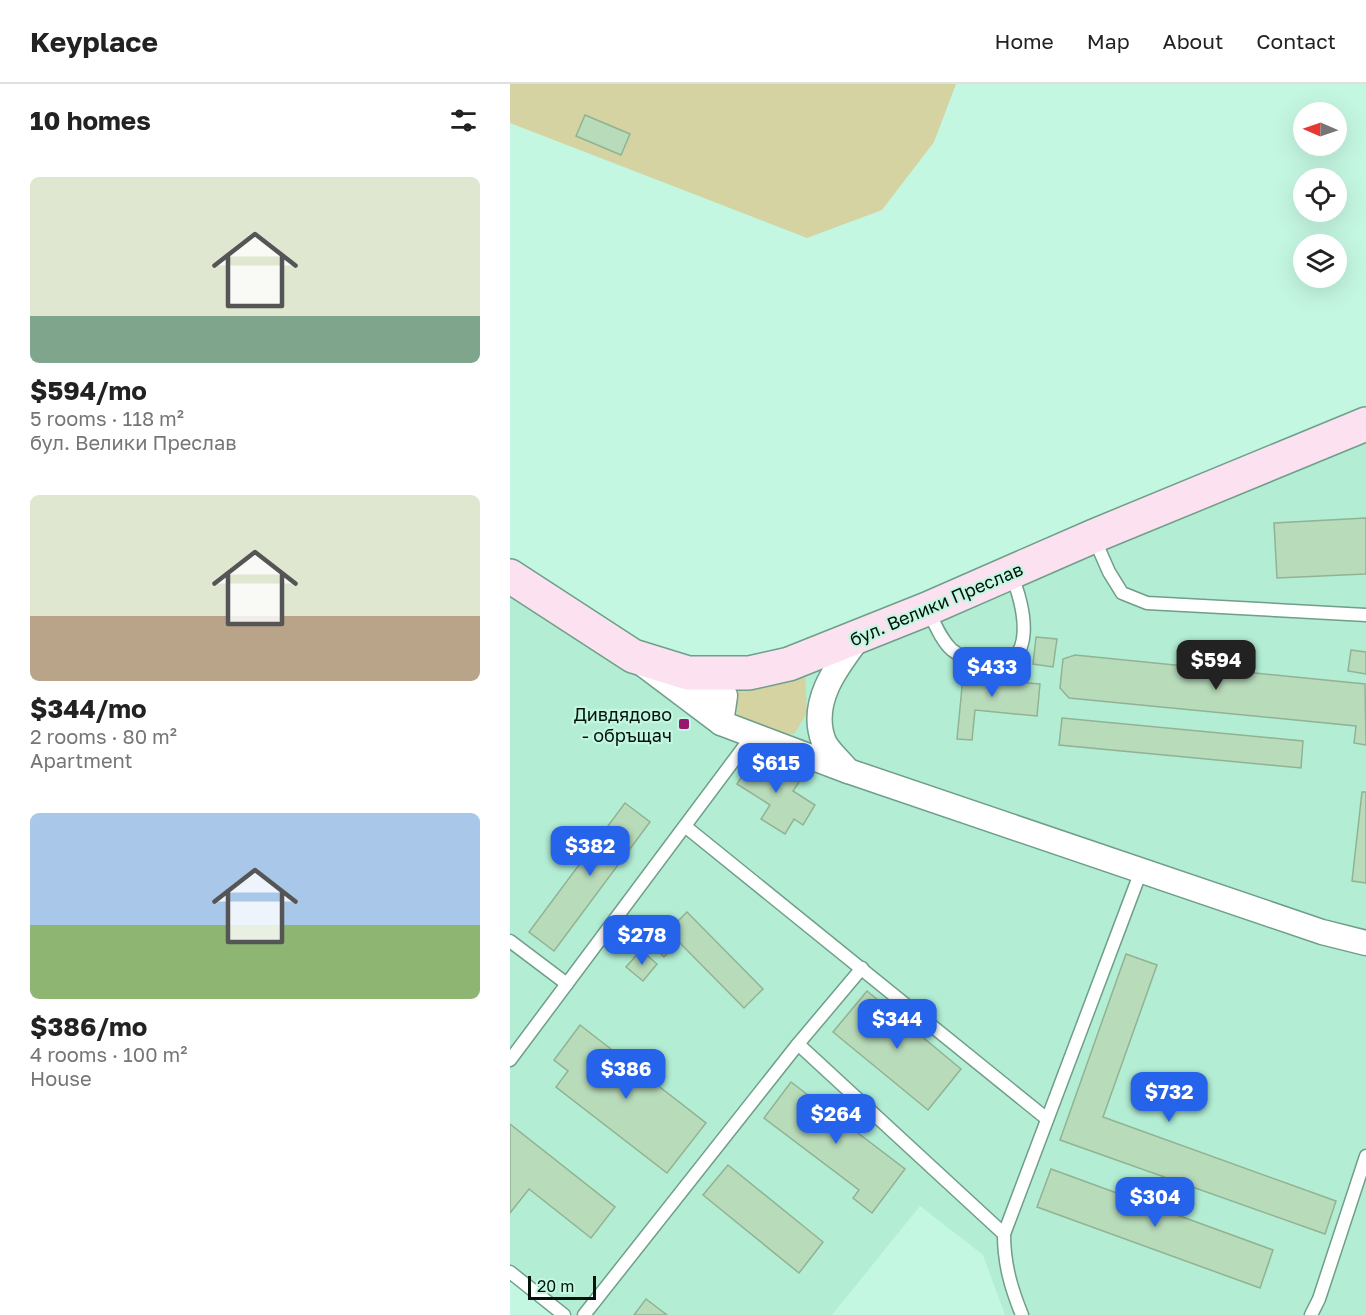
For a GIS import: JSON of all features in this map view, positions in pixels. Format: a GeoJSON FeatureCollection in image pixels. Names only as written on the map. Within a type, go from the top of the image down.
{"type":"FeatureCollection","features":[{"type":"Feature","properties":{"kind":"main road","name":"бул. Велики Преслав"},"geometry":{"type":"LineString","coordinates":[[510,576],[633,656],[688,673],[759,670],[789,664],[927,609],[1094,536],[1366,424]]}},
{"type":"Feature","properties":{"kind":"street"},"geometry":{"type":"LineString","coordinates":[[848,771],[825,743],[820,724],[824,694],[833,670],[860,636]]}},
{"type":"Feature","properties":{"kind":"street"},"geometry":{"type":"LineString","coordinates":[[633,656],[721,723],[752,736],[1141,871],[1322,932],[1366,943]]}},
{"type":"Feature","properties":{"kind":"street"},"geometry":{"type":"LineString","coordinates":[[688,673],[725,696],[721,723]]}},
{"type":"Feature","properties":{"kind":"lane"},"geometry":{"type":"LineString","coordinates":[[1094,536],[1109,572],[1122,593],[1147,603],[1366,615]]}},
{"type":"Feature","properties":{"kind":"lane"},"geometry":{"type":"LineString","coordinates":[[927,609],[945,642],[953,650],[979,663],[994,665],[1007,662],[1020,648],[1025,625],[1020,593],[1010,573]]}},
{"type":"Feature","properties":{"kind":"lane"},"geometry":{"type":"LineString","coordinates":[[510,1060],[752,736]]}},
{"type":"Feature","properties":{"kind":"lane"},"geometry":{"type":"LineString","coordinates":[[686,827],[1047,1119]]}},
{"type":"Feature","properties":{"kind":"lane"},"geometry":{"type":"LineString","coordinates":[[1022,1315],[1011,1286],[1004,1256],[1004,1234],[1141,871]]}},
{"type":"Feature","properties":{"kind":"lane"},"geometry":{"type":"LineString","coordinates":[[510,940],[567,984]]}},
{"type":"Feature","properties":{"kind":"lane"},"geometry":{"type":"LineString","coordinates":[[584,1315],[798,1044],[862,968]]}},
{"type":"Feature","properties":{"kind":"lane"},"geometry":{"type":"LineString","coordinates":[[798,1044],[1004,1234]]}},
{"type":"Feature","properties":{"kind":"lane"},"geometry":{"type":"LineString","coordinates":[[1311,1315],[1319,1299],[1366,1156]]}},
{"type":"Feature","properties":{"kind":"lane"},"geometry":{"type":"LineString","coordinates":[[510,1272],[564,1315]]}},
{"type":"Feature","properties":{"kind":"shaded area"},"geometry":{"type":"Polygon","coordinates":[[[510,84],[956,84],[934,142],[882,210],[807,238],[510,123],[510,84]]]}},
{"type":"Feature","properties":{"kind":"shaded area"},"geometry":{"type":"Polygon","coordinates":[[[1366,425],[1366,1315],[1005,1315],[983,1255],[920,1206],[832,1315],[564,1315],[510,1272],[510,576],[633,656],[749,673],[1366,425]]]}},
{"type":"Feature","properties":{"kind":"shaded area"},"geometry":{"type":"Polygon","coordinates":[[[749,673],[805,674],[807,713],[794,734],[752,736],[745,727],[737,712],[736,698],[749,673]]]}},
{"type":"Feature","properties":{"kind":"building"},"geometry":{"type":"Polygon","coordinates":[[[585,115],[630,134],[621,155],[576,136],[585,115]]]}},
{"type":"Feature","properties":{"kind":"building"},"geometry":{"type":"Polygon","coordinates":[[[1366,518],[1366,574],[1277,578],[1274,523],[1366,518]]]}},
{"type":"Feature","properties":{"kind":"building"},"geometry":{"type":"Polygon","coordinates":[[[1036,637],[1057,639],[1053,667],[1033,664],[1036,637]]]}},
{"type":"Feature","properties":{"kind":"building"},"geometry":{"type":"Polygon","coordinates":[[[1351,650],[1366,652],[1366,674],[1348,671],[1351,650]]]}},
{"type":"Feature","properties":{"kind":"building"},"geometry":{"type":"Polygon","coordinates":[[[1075,655],[1365,684],[1366,745],[1354,743],[1356,726],[1069,698],[1060,688],[1063,659],[1075,655]]]}},
{"type":"Feature","properties":{"kind":"building"},"geometry":{"type":"Polygon","coordinates":[[[970,660],[981,679],[1040,684],[1037,716],[975,710],[972,740],[957,739],[962,687],[956,668],[970,660]]]}},
{"type":"Feature","properties":{"kind":"building"},"geometry":{"type":"Polygon","coordinates":[[[1062,718],[1303,741],[1301,768],[1059,745],[1062,718]]]}},
{"type":"Feature","properties":{"kind":"building"},"geometry":{"type":"Polygon","coordinates":[[[756,754],[799,782],[793,791],[815,805],[803,825],[794,819],[785,834],[761,819],[770,805],[737,784],[756,754]]]}},
{"type":"Feature","properties":{"kind":"building"},"geometry":{"type":"Polygon","coordinates":[[[1362,792],[1366,792],[1366,883],[1352,881],[1362,792]]]}},
{"type":"Feature","properties":{"kind":"building"},"geometry":{"type":"Polygon","coordinates":[[[625,803],[650,822],[554,951],[529,932],[625,803]]]}},
{"type":"Feature","properties":{"kind":"building"},"geometry":{"type":"Polygon","coordinates":[[[687,912],[763,989],[744,1008],[679,942],[664,957],[653,946],[687,912]]]}},
{"type":"Feature","properties":{"kind":"building"},"geometry":{"type":"Polygon","coordinates":[[[641,950],[657,964],[643,981],[626,967],[641,950]]]}},
{"type":"Feature","properties":{"kind":"building"},"geometry":{"type":"Polygon","coordinates":[[[1126,954],[1157,965],[1103,1117],[1336,1201],[1325,1234],[1060,1140],[1126,954]]]}},
{"type":"Feature","properties":{"kind":"building"},"geometry":{"type":"Polygon","coordinates":[[[867,991],[961,1069],[928,1110],[833,1032],[867,991]]]}},
{"type":"Feature","properties":{"kind":"building"},"geometry":{"type":"Polygon","coordinates":[[[580,1025],[706,1123],[667,1173],[556,1087],[568,1071],[554,1060],[580,1025]]]}},
{"type":"Feature","properties":{"kind":"building"},"geometry":{"type":"Polygon","coordinates":[[[791,1082],[905,1169],[872,1213],[853,1198],[859,1190],[764,1118],[791,1082]]]}},
{"type":"Feature","properties":{"kind":"building"},"geometry":{"type":"Polygon","coordinates":[[[510,1124],[615,1207],[591,1238],[529,1189],[510,1213],[510,1124]]]}},
{"type":"Feature","properties":{"kind":"building"},"geometry":{"type":"Polygon","coordinates":[[[728,1165],[823,1242],[799,1273],[703,1195],[728,1165]]]}},
{"type":"Feature","properties":{"kind":"building"},"geometry":{"type":"Polygon","coordinates":[[[1051,1169],[1273,1250],[1260,1288],[1037,1207],[1051,1169]]]}},
{"type":"Feature","properties":{"kind":"building"},"geometry":{"type":"Polygon","coordinates":[[[646,1299],[667,1315],[634,1315],[646,1299]]]}},
{"type":"Feature","properties":{"kind":"place","name":"Дивдядово - обръщач"},"geometry":{"type":"Point","coordinates":[684,724]}}]}
